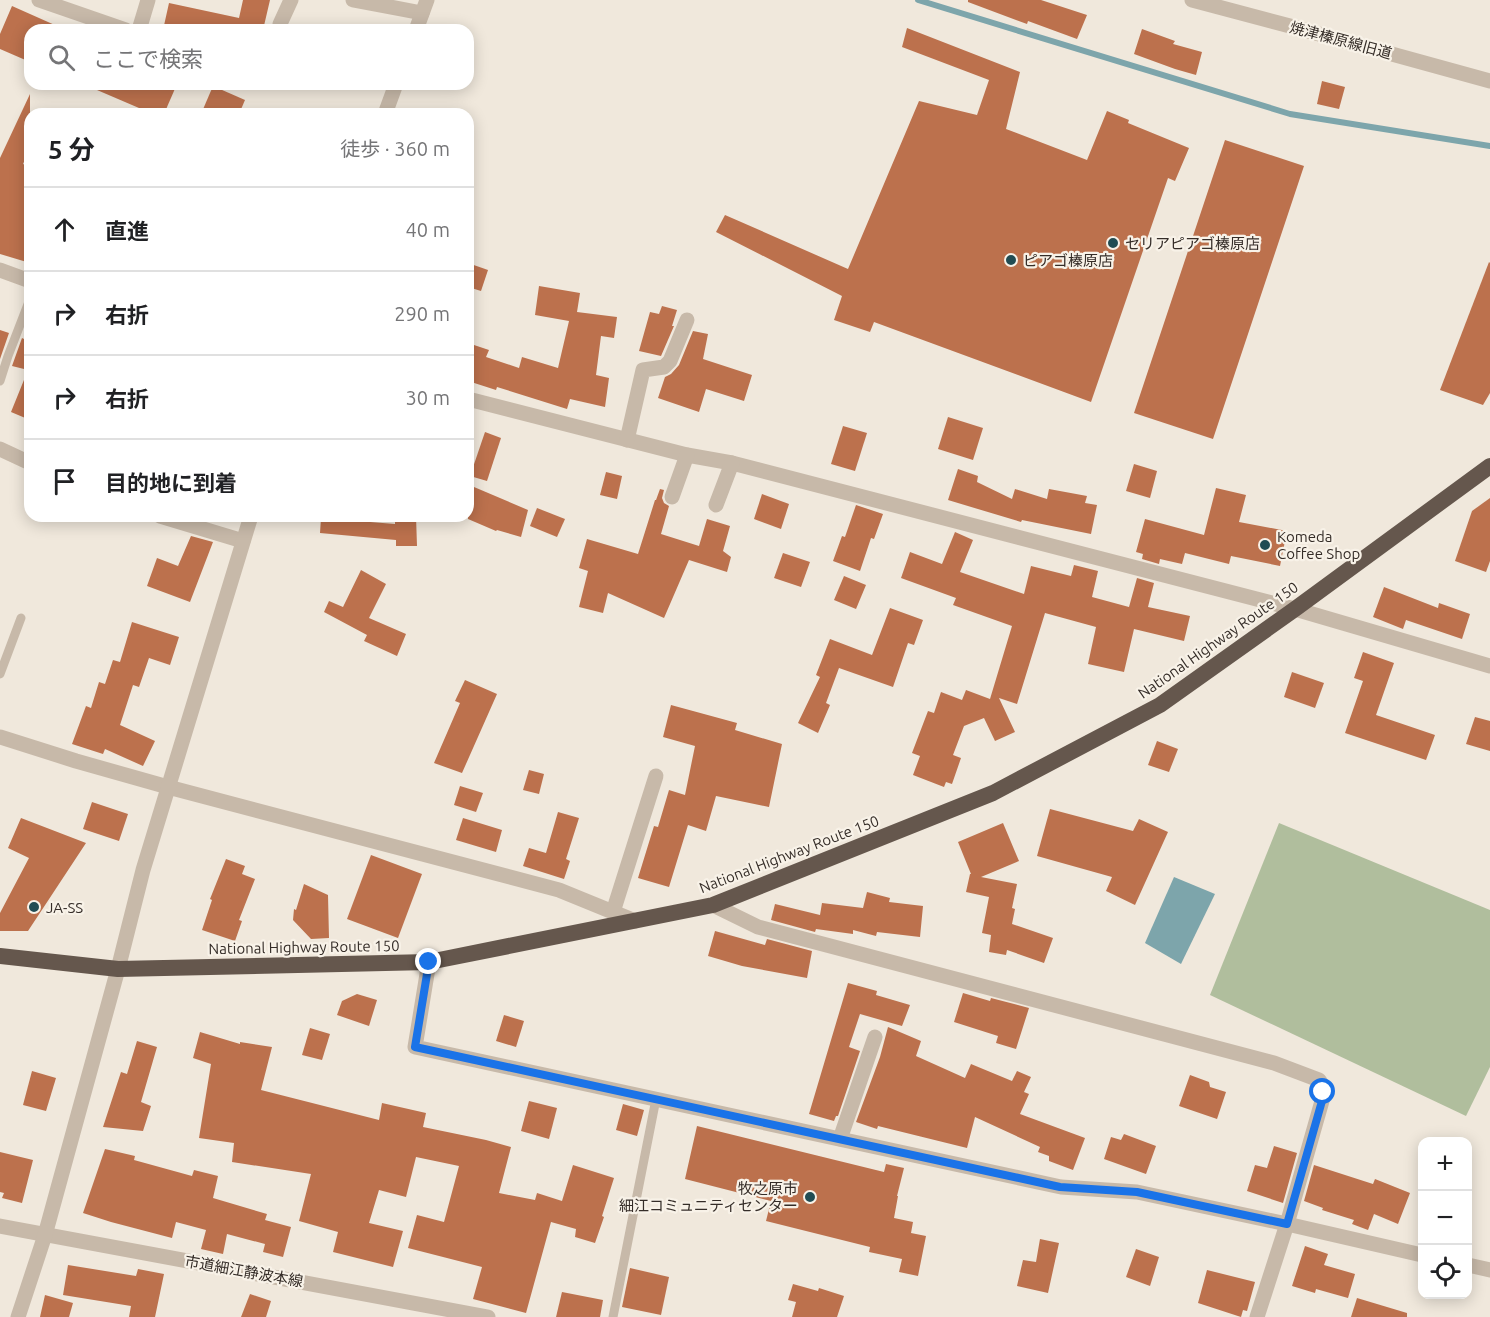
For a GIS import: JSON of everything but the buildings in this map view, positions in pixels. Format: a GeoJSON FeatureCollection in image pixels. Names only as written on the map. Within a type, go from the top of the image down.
{"type":"FeatureCollection","features":[{"type":"Feature","properties":{"kind":"highway","name":"National Highway Route 150"},"geometry":{"type":"LineString","coordinates":[[0,956],[118,969],[429,962],[713,905],[993,793],[1160,705],[1490,466]]}},
{"type":"Feature","properties":{"kind":"street"},"geometry":{"type":"LineString","coordinates":[[39,0],[109,24]]}},
{"type":"Feature","properties":{"kind":"street"},"geometry":{"type":"LineString","coordinates":[[141,24],[148,0]]}},
{"type":"Feature","properties":{"kind":"street"},"geometry":{"type":"LineString","coordinates":[[280,24],[291,0]]}},
{"type":"Feature","properties":{"kind":"street"},"geometry":{"type":"LineString","coordinates":[[353,0],[424,7],[418,24]]}},
{"type":"Feature","properties":{"kind":"street","name":"焼津榛原線旧道"},"geometry":{"type":"LineString","coordinates":[[1192,0],[1490,81]]}},
{"type":"Feature","properties":{"kind":"street"},"geometry":{"type":"LineString","coordinates":[[387,108],[394,90]]}},
{"type":"Feature","properties":{"kind":"street"},"geometry":{"type":"LineString","coordinates":[[0,270],[24,279]]}},
{"type":"Feature","properties":{"kind":"street"},"geometry":{"type":"LineString","coordinates":[[627,440],[643,370],[664,367],[670,361],[687,320]]}},
{"type":"Feature","properties":{"kind":"street"},"geometry":{"type":"LineString","coordinates":[[474,401],[687,455],[732,463],[1295,609],[1490,666]]}},
{"type":"Feature","properties":{"kind":"street"},"geometry":{"type":"LineString","coordinates":[[0,449],[24,460]]}},
{"type":"Feature","properties":{"kind":"street"},"geometry":{"type":"LineString","coordinates":[[672,497],[687,455]]}},
{"type":"Feature","properties":{"kind":"street"},"geometry":{"type":"LineString","coordinates":[[716,505],[732,463]]}},
{"type":"Feature","properties":{"kind":"street"},"geometry":{"type":"LineString","coordinates":[[180,522],[243,541]]}},
{"type":"Feature","properties":{"kind":"street"},"geometry":{"type":"LineString","coordinates":[[18,1317],[45,1235],[143,870],[249,522]]}},
{"type":"Feature","properties":{"kind":"street"},"geometry":{"type":"LineString","coordinates":[[0,736],[76,761],[168,787],[559,890],[635,921]]}},
{"type":"Feature","properties":{"kind":"street"},"geometry":{"type":"LineString","coordinates":[[613,912],[656,776]]}},
{"type":"Feature","properties":{"kind":"street"},"geometry":{"type":"LineString","coordinates":[[713,905],[758,927],[1274,1063],[1320,1080],[1323,1092],[1322,1101],[1287,1224],[1257,1317]]}},
{"type":"Feature","properties":{"kind":"street"},"geometry":{"type":"LineString","coordinates":[[429,962],[415,1047],[1060,1187],[1137,1192],[1418,1254]]}},
{"type":"Feature","properties":{"kind":"street"},"geometry":{"type":"LineString","coordinates":[[840,1139],[875,1037]]}},
{"type":"Feature","properties":{"kind":"street","name":"市道細江静波本線"},"geometry":{"type":"LineString","coordinates":[[0,1226],[488,1317]]}},
{"type":"Feature","properties":{"kind":"street"},"geometry":{"type":"LineString","coordinates":[[1472,1266],[1490,1270]]}},
{"type":"Feature","properties":{"kind":"lane"},"geometry":{"type":"LineString","coordinates":[[0,381],[24,315]]}},
{"type":"Feature","properties":{"kind":"lane"},"geometry":{"type":"LineString","coordinates":[[0,674],[21,618]]}},
{"type":"Feature","properties":{"kind":"lane"},"geometry":{"type":"LineString","coordinates":[[613,1317],[656,1099]]}},
{"type":"Feature","properties":{"kind":"green space"},"geometry":{"type":"Polygon","coordinates":[[[1279,823],[1490,910],[1490,1067],[1466,1116],[1210,995],[1279,823]]]}},
{"type":"Feature","properties":{"kind":"water"},"geometry":{"type":"Polygon","coordinates":[[[1174,877],[1215,894],[1181,964],[1145,943],[1174,877]]]}},
{"type":"Feature","properties":{"kind":"waterway"},"geometry":{"type":"LineString","coordinates":[[918,0],[1290,114],[1490,146]]}},
{"type":"Feature","properties":{"kind":"place","name":"セリアピアゴ榛原店"},"geometry":{"type":"Point","coordinates":[1113,243]}},
{"type":"Feature","properties":{"kind":"place","name":"ピアゴ榛原店"},"geometry":{"type":"Point","coordinates":[1011,260]}},
{"type":"Feature","properties":{"kind":"place","name":"Komeda Coffee Shop"},"geometry":{"type":"Point","coordinates":[1265,545]}},
{"type":"Feature","properties":{"kind":"place","name":"JA-SS"},"geometry":{"type":"Point","coordinates":[34,907]}},
{"type":"Feature","properties":{"kind":"place","name":"牧之原市 細江コミュニティセンター"},"geometry":{"type":"Point","coordinates":[810,1197]}},
{"type":"Feature","properties":{"kind":"route"},"geometry":{"type":"LineString","coordinates":[[429,962],[415,1047],[1060,1187],[1137,1192],[1287,1224],[1323,1092]]}}]}
